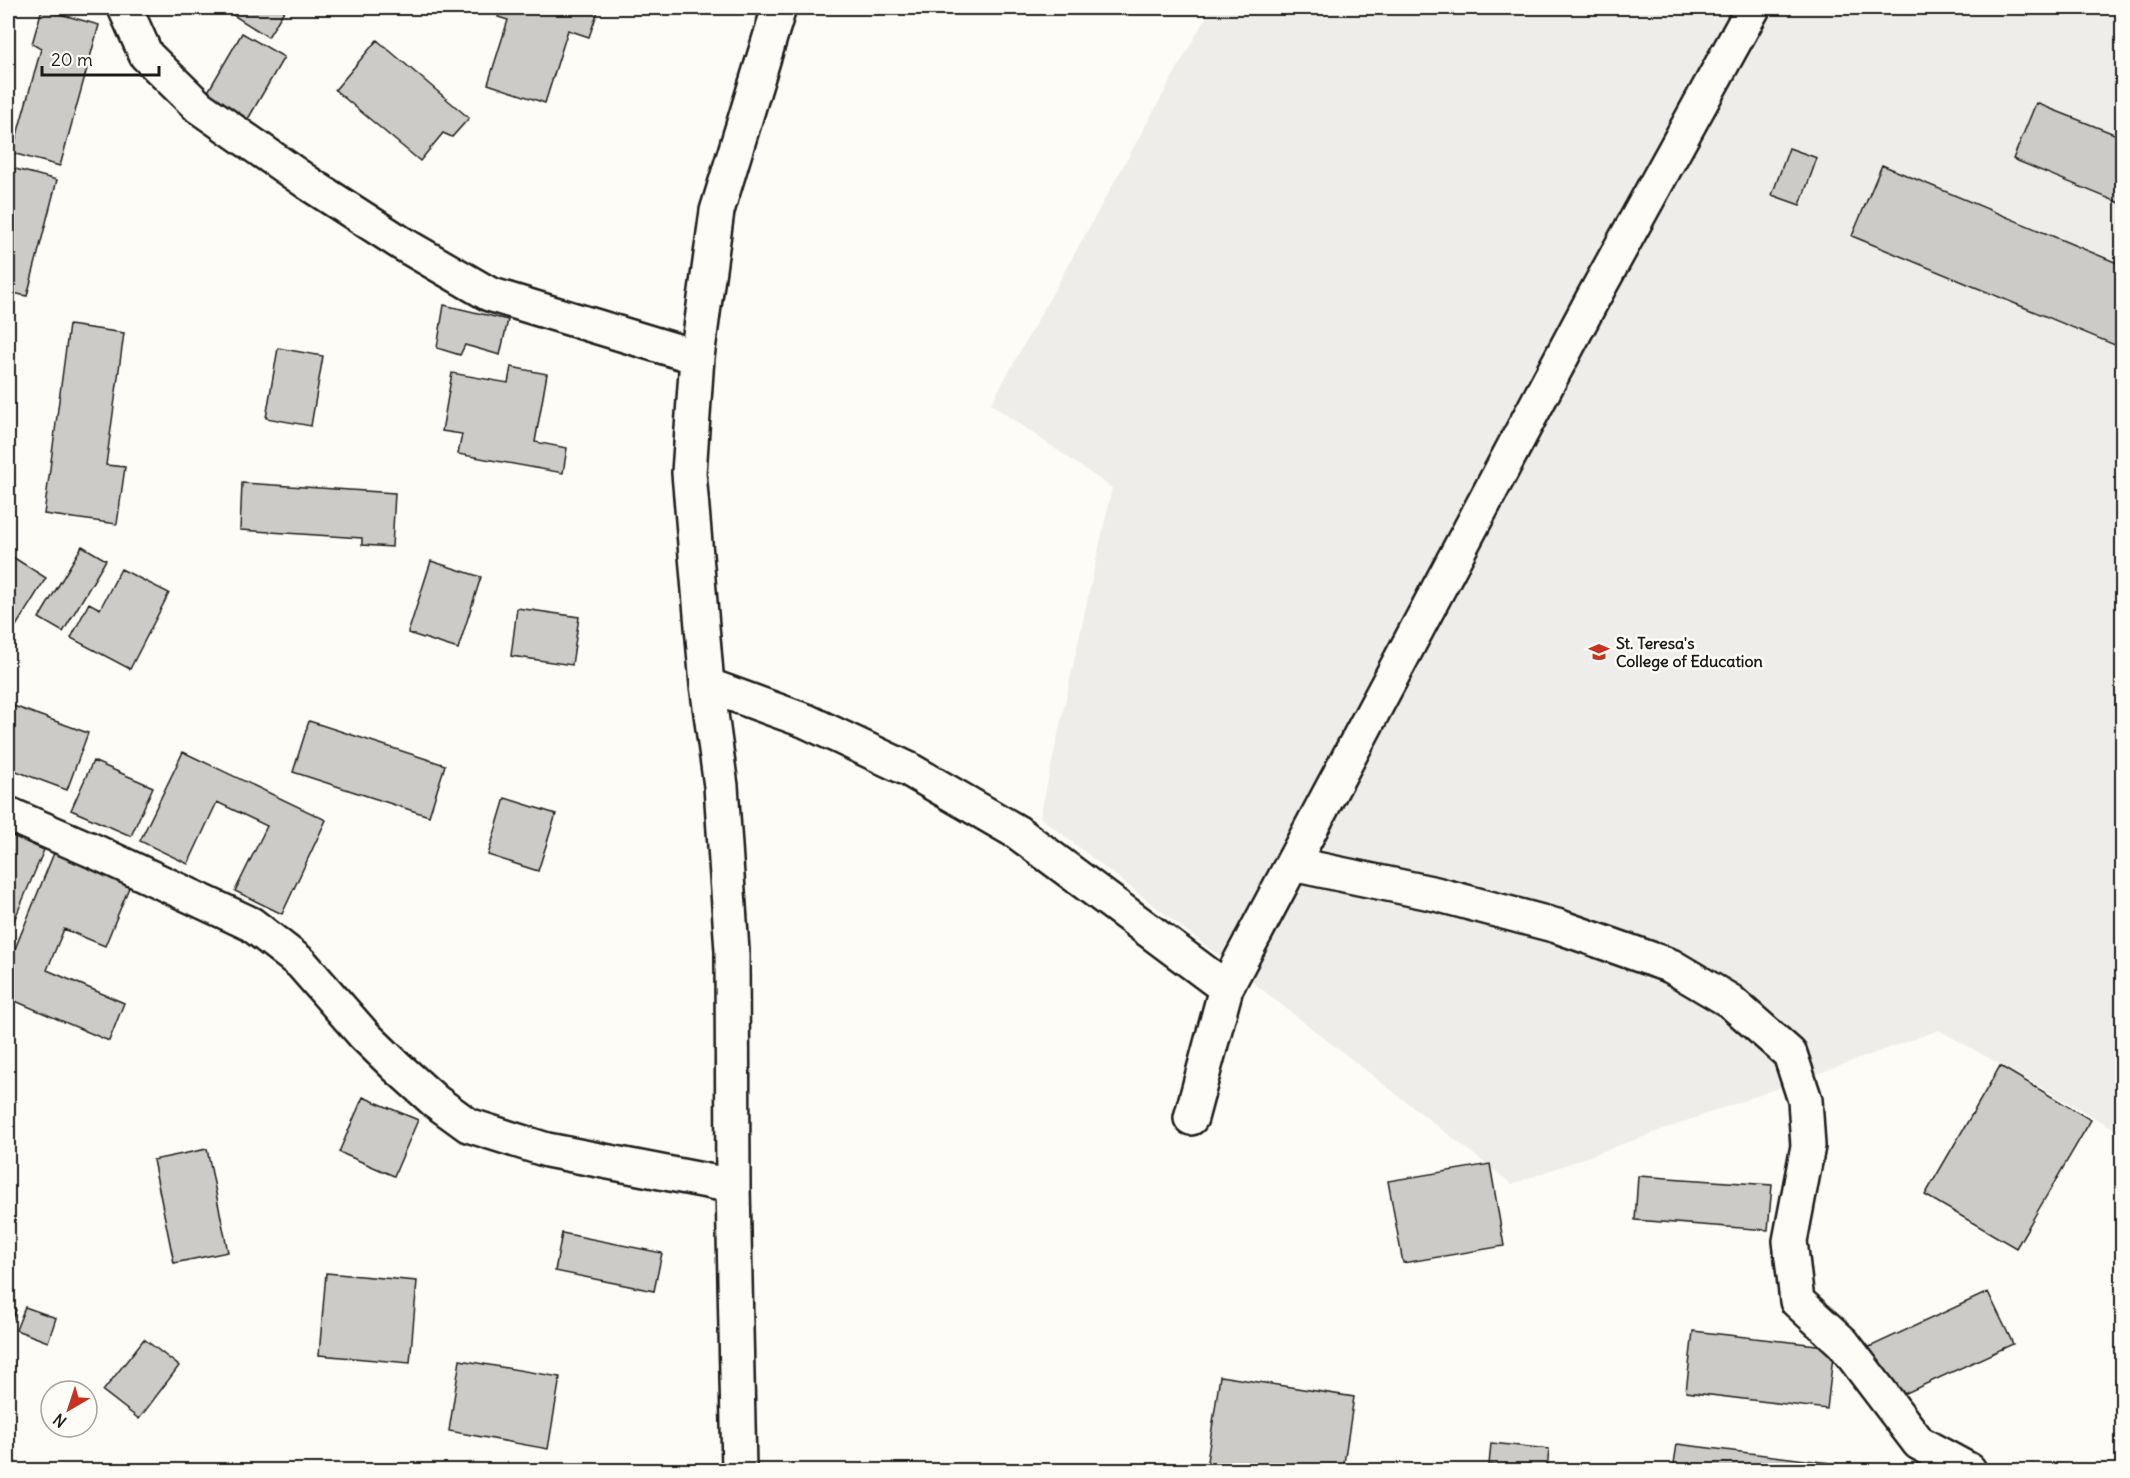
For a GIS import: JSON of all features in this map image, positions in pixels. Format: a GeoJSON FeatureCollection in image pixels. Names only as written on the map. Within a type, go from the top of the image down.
{"type":"FeatureCollection","features":[{"type":"Feature","properties":{"kind":"street"},"geometry":{"type":"LineString","coordinates":[[125,8],[146,55],[199,107],[311,185],[401,243],[489,294],[697,357]]}},
{"type":"Feature","properties":{"kind":"street"},"geometry":{"type":"LineString","coordinates":[[739,1470],[733,1186],[732,951],[721,786],[707,685],[689,473],[697,357],[717,211],[779,8]]}},
{"type":"Feature","properties":{"kind":"street"},"geometry":{"type":"LineString","coordinates":[[1191,1118],[1226,988],[1592,300],[1753,8]]}},
{"type":"Feature","properties":{"kind":"street"},"geometry":{"type":"LineString","coordinates":[[707,685],[806,721],[908,770],[1007,827],[1226,988]]}},
{"type":"Feature","properties":{"kind":"street"},"geometry":{"type":"LineString","coordinates":[[8,814],[251,924],[301,963],[364,1035],[396,1067],[435,1101],[468,1125],[547,1150],[733,1186]]}},
{"type":"Feature","properties":{"kind":"street"},"geometry":{"type":"LineString","coordinates":[[1292,864],[1436,894],[1546,923],[1671,966],[1730,1001],[1790,1054],[1805,1100],[1808,1146],[1790,1241],[1797,1301],[1843,1343],[1919,1443],[1969,1470]]}},
{"type":"Feature","properties":{"kind":"shaded area","name":"St. Teresa's College of Education"},"geometry":{"type":"Polygon","coordinates":[[[1211,8],[2122,8],[2122,1133],[1939,1030],[1512,1184],[1040,817],[1112,488],[991,404],[1211,8]]]}},
{"type":"Feature","properties":{"kind":"building"},"geometry":{"type":"Polygon","coordinates":[[[222,8],[286,8],[268,37],[222,8]]]}},
{"type":"Feature","properties":{"kind":"building"},"geometry":{"type":"Polygon","coordinates":[[[501,8],[599,8],[589,37],[568,30],[545,103],[488,84],[508,20],[498,17],[501,8]]]}},
{"type":"Feature","properties":{"kind":"building"},"geometry":{"type":"Polygon","coordinates":[[[42,9],[99,25],[60,166],[12,153],[41,49],[32,44],[42,9]]]}},
{"type":"Feature","properties":{"kind":"building"},"geometry":{"type":"Polygon","coordinates":[[[242,33],[284,57],[248,119],[206,95],[242,33]]]}},
{"type":"Feature","properties":{"kind":"building"},"geometry":{"type":"Polygon","coordinates":[[[377,40],[469,118],[452,137],[443,133],[420,161],[335,90],[377,40]]]}},
{"type":"Feature","properties":{"kind":"building"},"geometry":{"type":"Polygon","coordinates":[[[2036,103],[2122,137],[2122,204],[2013,159],[2036,103]]]}},
{"type":"Feature","properties":{"kind":"building"},"geometry":{"type":"Polygon","coordinates":[[[1789,148],[1817,158],[1800,205],[1772,195],[1789,148]]]}},
{"type":"Feature","properties":{"kind":"building"},"geometry":{"type":"Polygon","coordinates":[[[1882,165],[2122,265],[2122,348],[1852,236],[1882,165]]]}},
{"type":"Feature","properties":{"kind":"building"},"geometry":{"type":"Polygon","coordinates":[[[8,167],[57,180],[27,296],[8,292],[8,167]]]}},
{"type":"Feature","properties":{"kind":"building"},"geometry":{"type":"Polygon","coordinates":[[[444,305],[508,320],[500,355],[465,345],[460,355],[437,348],[444,305]]]}},
{"type":"Feature","properties":{"kind":"building"},"geometry":{"type":"Polygon","coordinates":[[[69,325],[124,333],[106,465],[125,467],[117,524],[44,514],[69,325]]]}},
{"type":"Feature","properties":{"kind":"building"},"geometry":{"type":"Polygon","coordinates":[[[278,348],[323,356],[311,426],[266,418],[278,348]]]}},
{"type":"Feature","properties":{"kind":"building"},"geometry":{"type":"Polygon","coordinates":[[[511,367],[547,374],[535,442],[567,448],[563,473],[458,454],[462,434],[442,431],[452,373],[508,383],[511,367]]]}},
{"type":"Feature","properties":{"kind":"building"},"geometry":{"type":"Polygon","coordinates":[[[242,483],[395,493],[392,547],[362,545],[362,538],[240,530],[242,483]]]}},
{"type":"Feature","properties":{"kind":"building"},"geometry":{"type":"Polygon","coordinates":[[[82,546],[106,560],[63,632],[39,618],[82,546]]]}},
{"type":"Feature","properties":{"kind":"building"},"geometry":{"type":"Polygon","coordinates":[[[8,554],[46,578],[8,639],[8,554]]]}},
{"type":"Feature","properties":{"kind":"building"},"geometry":{"type":"Polygon","coordinates":[[[431,561],[481,577],[458,649],[408,633],[431,561]]]}},
{"type":"Feature","properties":{"kind":"building"},"geometry":{"type":"Polygon","coordinates":[[[121,569],[169,593],[130,669],[71,638],[89,603],[100,609],[121,569]]]}},
{"type":"Feature","properties":{"kind":"building"},"geometry":{"type":"Polygon","coordinates":[[[517,608],[579,617],[572,665],[511,656],[517,608]]]}},
{"type":"Feature","properties":{"kind":"building"},"geometry":{"type":"Polygon","coordinates":[[[8,704],[88,733],[67,790],[8,768],[8,704]]]}},
{"type":"Feature","properties":{"kind":"building"},"geometry":{"type":"Polygon","coordinates":[[[309,721],[445,765],[429,816],[293,772],[309,721]]]}},
{"type":"Feature","properties":{"kind":"building"},"geometry":{"type":"Polygon","coordinates":[[[183,752],[326,820],[282,914],[235,891],[267,826],[217,802],[188,864],[140,841],[183,752]]]}},
{"type":"Feature","properties":{"kind":"building"},"geometry":{"type":"Polygon","coordinates":[[[93,761],[153,787],[131,836],[71,810],[93,761]]]}},
{"type":"Feature","properties":{"kind":"building"},"geometry":{"type":"Polygon","coordinates":[[[505,798],[556,814],[538,871],[488,855],[505,798]]]}},
{"type":"Feature","properties":{"kind":"building"},"geometry":{"type":"Polygon","coordinates":[[[8,834],[44,850],[10,930],[8,928],[8,834]]]}},
{"type":"Feature","properties":{"kind":"building"},"geometry":{"type":"Polygon","coordinates":[[[54,853],[130,885],[105,946],[64,929],[47,970],[124,1003],[109,1041],[8,998],[8,966],[54,853]]]}},
{"type":"Feature","properties":{"kind":"building"},"geometry":{"type":"Polygon","coordinates":[[[2000,1066],[2091,1120],[2016,1248],[1925,1195],[2000,1066]]]}},
{"type":"Feature","properties":{"kind":"building"},"geometry":{"type":"Polygon","coordinates":[[[363,1097],[418,1120],[394,1176],[339,1152],[363,1097]]]}},
{"type":"Feature","properties":{"kind":"building"},"geometry":{"type":"Polygon","coordinates":[[[207,1149],[228,1252],[174,1263],[153,1160],[207,1149]]]}},
{"type":"Feature","properties":{"kind":"building"},"geometry":{"type":"Polygon","coordinates":[[[1490,1164],[1504,1246],[1403,1263],[1388,1181],[1490,1164]]]}},
{"type":"Feature","properties":{"kind":"building"},"geometry":{"type":"Polygon","coordinates":[[[1638,1176],[1772,1185],[1768,1230],[1635,1220],[1638,1176]]]}},
{"type":"Feature","properties":{"kind":"building"},"geometry":{"type":"Polygon","coordinates":[[[562,1233],[662,1253],[654,1291],[555,1271],[562,1233]]]}},
{"type":"Feature","properties":{"kind":"building"},"geometry":{"type":"Polygon","coordinates":[[[326,1273],[417,1281],[410,1363],[319,1355],[326,1273]]]}},
{"type":"Feature","properties":{"kind":"building"},"geometry":{"type":"Polygon","coordinates":[[[1988,1292],[2013,1344],[1891,1400],[1867,1348],[1988,1292]]]}},
{"type":"Feature","properties":{"kind":"building"},"geometry":{"type":"Polygon","coordinates":[[[8,1307],[16,1310],[8,1329],[8,1307]]]}},
{"type":"Feature","properties":{"kind":"building"},"geometry":{"type":"Polygon","coordinates":[[[25,1307],[56,1318],[48,1342],[16,1330],[25,1307]]]}},
{"type":"Feature","properties":{"kind":"building"},"geometry":{"type":"Polygon","coordinates":[[[1693,1331],[1834,1347],[1827,1409],[1686,1392],[1693,1331]]]}},
{"type":"Feature","properties":{"kind":"building"},"geometry":{"type":"Polygon","coordinates":[[[144,1339],[179,1366],[139,1419],[103,1391],[144,1339]]]}},
{"type":"Feature","properties":{"kind":"building"},"geometry":{"type":"Polygon","coordinates":[[[460,1360],[560,1377],[548,1449],[449,1431],[460,1360]]]}},
{"type":"Feature","properties":{"kind":"building"},"geometry":{"type":"Polygon","coordinates":[[[1220,1376],[1354,1397],[1343,1470],[1206,1468],[1220,1376]]]}},
{"type":"Feature","properties":{"kind":"building"},"geometry":{"type":"Polygon","coordinates":[[[1491,1443],[1549,1449],[1547,1470],[1489,1465],[1491,1443]]]}},
{"type":"Feature","properties":{"kind":"building"},"geometry":{"type":"Polygon","coordinates":[[[1677,1444],[1838,1464],[1837,1470],[1673,1470],[1677,1444]]]}},
{"type":"Feature","properties":{"kind":"place","name":"St. Teresa's College of Education"},"geometry":{"type":"Point","coordinates":[1599,652]}}]}
